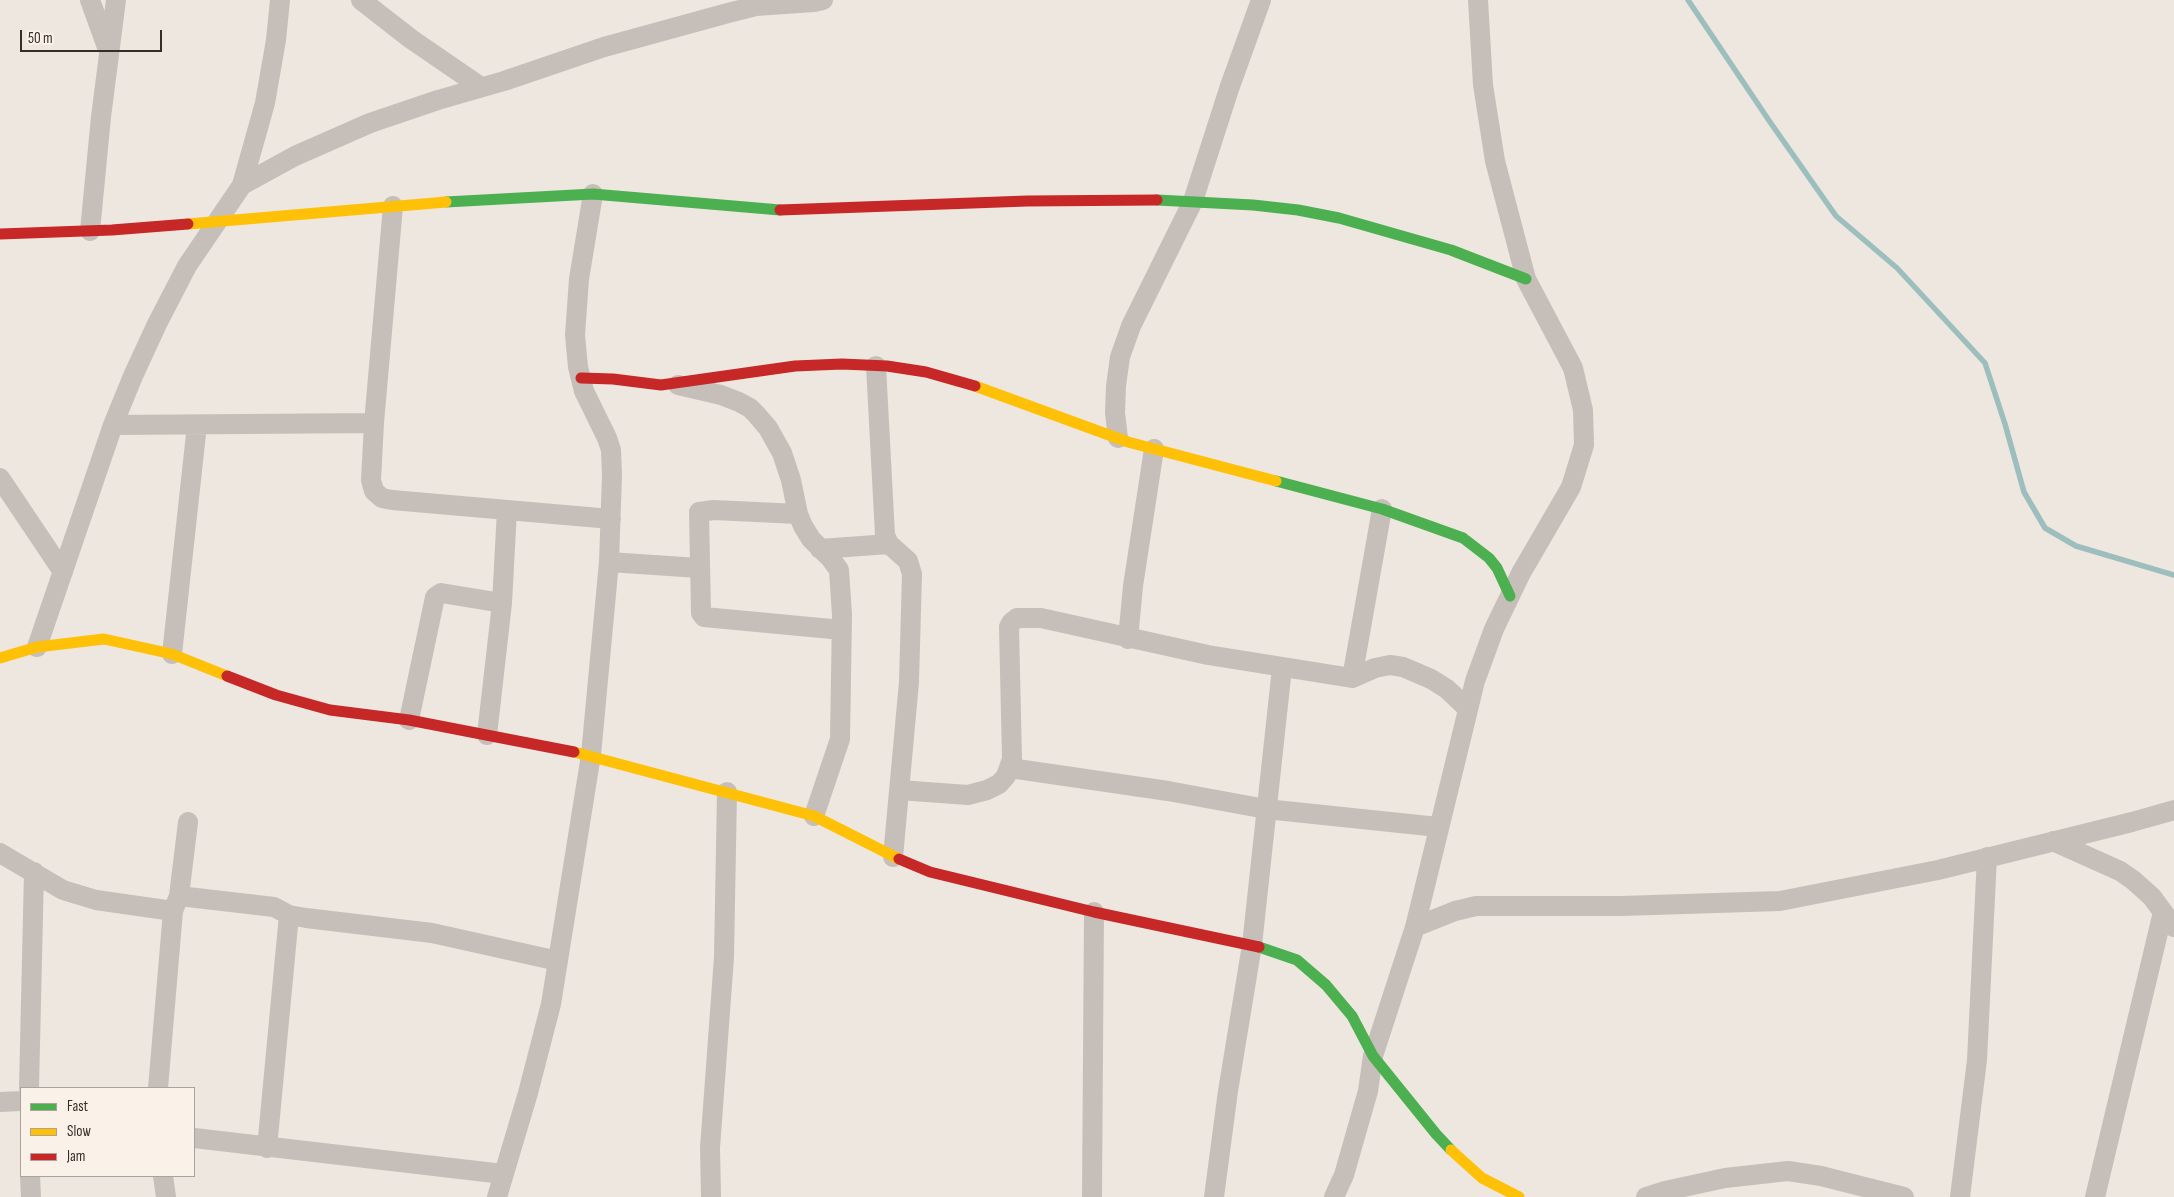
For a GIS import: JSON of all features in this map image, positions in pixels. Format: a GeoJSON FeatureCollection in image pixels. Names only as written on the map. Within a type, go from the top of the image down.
{"type":"FeatureCollection","features":[{"type":"Feature","properties":{"kind":"street"},"geometry":{"type":"LineString","coordinates":[[90,0],[109,53]]}},
{"type":"Feature","properties":{"kind":"street"},"geometry":{"type":"LineString","coordinates":[[90,231],[101,117],[116,0]]}},
{"type":"Feature","properties":{"kind":"street"},"geometry":{"type":"LineString","coordinates":[[36,647],[114,425],[157,324],[187,266],[242,185],[265,103],[276,40],[280,0]]}},
{"type":"Feature","properties":{"kind":"street"},"geometry":{"type":"LineString","coordinates":[[361,0],[411,39],[481,86]]}},
{"type":"Feature","properties":{"kind":"street"},"geometry":{"type":"LineString","coordinates":[[242,185],[295,156],[370,123],[481,86],[504,81],[604,47],[728,13],[756,6],[823,0]]}},
{"type":"Feature","properties":{"kind":"street"},"geometry":{"type":"LineString","coordinates":[[1118,438],[1115,413],[1120,357],[1131,326],[1193,201],[1229,89],[1261,0]]}},
{"type":"Feature","properties":{"kind":"street"},"geometry":{"type":"LineString","coordinates":[[1335,1197],[1344,1175],[1368,1091],[1373,1056],[1415,927],[1475,681],[1494,629],[1510,596],[1572,488],[1584,444],[1583,410],[1573,368],[1526,279],[1495,161],[1483,85],[1478,0]]}},
{"type":"Feature","properties":{"kind":"street"},"geometry":{"type":"LineString","coordinates":[[497,1197],[528,1093],[548,1013],[591,755],[609,562],[612,476],[611,450],[605,431],[590,404],[581,378],[575,335],[581,261],[593,194]]}},
{"type":"Feature","properties":{"kind":"street"},"geometry":{"type":"LineString","coordinates":[[0,234],[90,231],[216,223],[393,206],[593,194],[759,209],[793,210],[1136,199],[1193,201],[1298,210],[1339,218],[1451,250],[1526,279]]}},
{"type":"Feature","properties":{"kind":"street"},"geometry":{"type":"LineString","coordinates":[[393,206],[374,423],[371,480],[374,491],[382,498],[611,519]]}},
{"type":"Feature","properties":{"kind":"street"},"geometry":{"type":"LineString","coordinates":[[581,378],[613,379],[661,385],[795,366],[842,364],[926,372],[994,392],[1118,438],[1382,509],[1463,538],[1479,549],[1497,568],[1510,596]]}},
{"type":"Feature","properties":{"kind":"street"},"geometry":{"type":"LineString","coordinates":[[876,366],[883,524],[889,544],[908,561],[912,574],[909,682],[893,857]]}},
{"type":"Feature","properties":{"kind":"street"},"geometry":{"type":"LineString","coordinates":[[674,384],[720,395],[745,405],[756,414],[768,428],[782,453],[792,480],[798,514],[803,526],[838,570],[842,630],[840,739],[814,816]]}},
{"type":"Feature","properties":{"kind":"street"},"geometry":{"type":"LineString","coordinates":[[114,425],[374,423]]}},
{"type":"Feature","properties":{"kind":"street"},"geometry":{"type":"LineString","coordinates":[[172,654],[197,425]]}},
{"type":"Feature","properties":{"kind":"street"},"geometry":{"type":"LineString","coordinates":[[1128,638],[1133,586],[1154,449]]}},
{"type":"Feature","properties":{"kind":"street"},"geometry":{"type":"LineString","coordinates":[[3,486],[63,572]]}},
{"type":"Feature","properties":{"kind":"street"},"geometry":{"type":"LineString","coordinates":[[1352,678],[1382,509]]}},
{"type":"Feature","properties":{"kind":"street"},"geometry":{"type":"LineString","coordinates":[[487,735],[502,603],[507,510]]}},
{"type":"Feature","properties":{"kind":"street"},"geometry":{"type":"LineString","coordinates":[[798,514],[714,510],[699,512],[701,613],[704,617],[842,630]]}},
{"type":"Feature","properties":{"kind":"street"},"geometry":{"type":"LineString","coordinates":[[820,549],[889,544]]}},
{"type":"Feature","properties":{"kind":"street"},"geometry":{"type":"LineString","coordinates":[[609,562],[699,568]]}},
{"type":"Feature","properties":{"kind":"street"},"geometry":{"type":"LineString","coordinates":[[409,720],[435,597],[442,593],[502,603]]}},
{"type":"Feature","properties":{"kind":"street"},"geometry":{"type":"LineString","coordinates":[[899,790],[968,795],[999,784],[1010,768],[1012,759],[1011,623],[1017,618],[1041,618],[1128,638],[1282,668],[1352,678],[1375,668],[1390,665],[1403,666],[1431,678],[1447,689],[1468,709]]}},
{"type":"Feature","properties":{"kind":"street"},"geometry":{"type":"LineString","coordinates":[[0,658],[36,647],[104,640],[172,654],[276,696],[330,710],[409,720],[591,755],[814,816],[893,857],[948,877],[1174,930],[1252,945],[1297,960],[1326,985],[1352,1016],[1373,1056],[1436,1134],[1462,1161],[1482,1178],[1519,1197]]}},
{"type":"Feature","properties":{"kind":"street"},"geometry":{"type":"LineString","coordinates":[[1214,1197],[1228,1091],[1252,945],[1282,668]]}},
{"type":"Feature","properties":{"kind":"street"},"geometry":{"type":"LineString","coordinates":[[1010,768],[1168,791],[1266,809],[1438,827]]}},
{"type":"Feature","properties":{"kind":"street"},"geometry":{"type":"LineString","coordinates":[[711,1197],[710,1148],[725,948],[726,792]]}},
{"type":"Feature","properties":{"kind":"street"},"geometry":{"type":"LineString","coordinates":[[1415,927],[1455,911],[1476,906],[1621,906],[1780,901],[1938,870],[2174,810]]}},
{"type":"Feature","properties":{"kind":"street"},"geometry":{"type":"LineString","coordinates":[[158,1087],[176,904],[188,822]]}},
{"type":"Feature","properties":{"kind":"street"},"geometry":{"type":"LineString","coordinates":[[2053,841],[2120,871],[2133,880],[2169,919],[2095,1197]]}},
{"type":"Feature","properties":{"kind":"street"},"geometry":{"type":"LineString","coordinates":[[0,853],[63,890],[96,900],[274,907],[289,915],[432,933],[558,960]]}},
{"type":"Feature","properties":{"kind":"street"},"geometry":{"type":"LineString","coordinates":[[1960,1197],[1977,1060],[1987,857]]}},
{"type":"Feature","properties":{"kind":"street"},"geometry":{"type":"LineString","coordinates":[[29,1087],[34,872]]}},
{"type":"Feature","properties":{"kind":"street"},"geometry":{"type":"LineString","coordinates":[[1092,1197],[1094,912]]}},
{"type":"Feature","properties":{"kind":"street"},"geometry":{"type":"LineString","coordinates":[[267,1148],[289,915]]}},
{"type":"Feature","properties":{"kind":"street"},"geometry":{"type":"LineString","coordinates":[[0,1102],[20,1101]]}},
{"type":"Feature","properties":{"kind":"street"},"geometry":{"type":"LineString","coordinates":[[195,1138],[503,1174]]}},
{"type":"Feature","properties":{"kind":"street"},"geometry":{"type":"LineString","coordinates":[[1646,1197],[1665,1190],[1725,1178],[1788,1171],[1821,1176],[1904,1197]]}},
{"type":"Feature","properties":{"kind":"street"},"geometry":{"type":"LineString","coordinates":[[30,1177],[31,1197]]}},
{"type":"Feature","properties":{"kind":"street"},"geometry":{"type":"LineString","coordinates":[[163,1177],[166,1197]]}},
{"type":"Feature","properties":{"kind":"waterway"},"geometry":{"type":"LineString","coordinates":[[1688,0],[1836,216],[1897,268],[1985,363],[2024,492],[2045,528],[2076,546],[2174,575]]}},
{"type":"Feature","properties":{"kind":"traffic: fast"},"geometry":{"type":"LineString","coordinates":[[446,202],[593,194],[780,210]]}},
{"type":"Feature","properties":{"kind":"traffic: fast"},"geometry":{"type":"LineString","coordinates":[[1157,200],[1253,205],[1298,210],[1339,218],[1451,250],[1526,279]]}},
{"type":"Feature","properties":{"kind":"traffic: fast"},"geometry":{"type":"LineString","coordinates":[[1276,481],[1382,509],[1463,538],[1489,558],[1497,568],[1510,596]]}},
{"type":"Feature","properties":{"kind":"traffic: fast"},"geometry":{"type":"LineString","coordinates":[[1259,947],[1297,960],[1326,985],[1352,1016],[1373,1056],[1451,1150]]}},
{"type":"Feature","properties":{"kind":"traffic: slow"},"geometry":{"type":"LineString","coordinates":[[188,224],[446,202]]}},
{"type":"Feature","properties":{"kind":"traffic: slow"},"geometry":{"type":"LineString","coordinates":[[975,386],[1128,442],[1276,481]]}},
{"type":"Feature","properties":{"kind":"traffic: slow"},"geometry":{"type":"LineString","coordinates":[[0,658],[37,647],[104,639],[172,654],[227,676]]}},
{"type":"Feature","properties":{"kind":"traffic: slow"},"geometry":{"type":"LineString","coordinates":[[574,752],[814,816],[899,859]]}},
{"type":"Feature","properties":{"kind":"traffic: slow"},"geometry":{"type":"LineString","coordinates":[[1451,1150],[1482,1178],[1519,1197]]}},
{"type":"Feature","properties":{"kind":"traffic: jam"},"geometry":{"type":"LineString","coordinates":[[780,210],[1027,201],[1157,200]]}},
{"type":"Feature","properties":{"kind":"traffic: jam"},"geometry":{"type":"LineString","coordinates":[[0,234],[112,230],[188,224]]}},
{"type":"Feature","properties":{"kind":"traffic: jam"},"geometry":{"type":"LineString","coordinates":[[581,378],[613,379],[661,385],[795,366],[842,364],[887,366],[926,372],[975,386]]}},
{"type":"Feature","properties":{"kind":"traffic: jam"},"geometry":{"type":"LineString","coordinates":[[227,676],[276,695],[330,710],[409,720],[574,752]]}},
{"type":"Feature","properties":{"kind":"traffic: jam"},"geometry":{"type":"LineString","coordinates":[[899,859],[930,872],[1094,912],[1259,947]]}}]}
